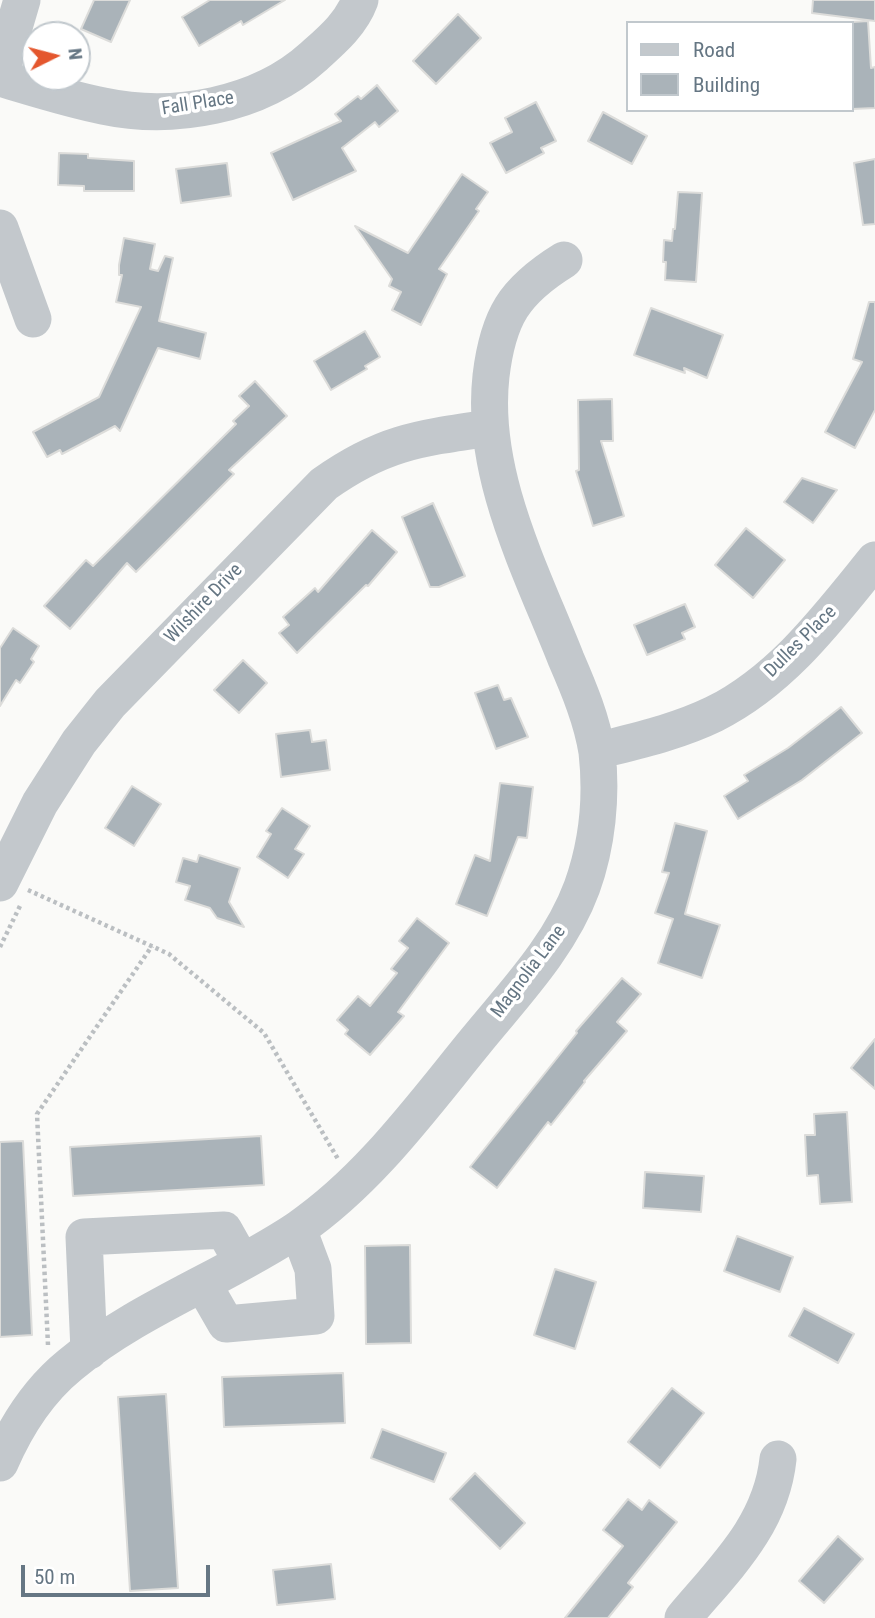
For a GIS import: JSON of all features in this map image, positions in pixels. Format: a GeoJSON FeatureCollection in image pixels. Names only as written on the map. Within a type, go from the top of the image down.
{"type":"FeatureCollection","features":[{"type":"Feature","properties":{"kind":"street"},"geometry":{"type":"LineString","coordinates":[[0,76],[22,0]]}},
{"type":"Feature","properties":{"kind":"street","name":"Fall Place"},"geometry":{"type":"LineString","coordinates":[[0,76],[104,106],[178,111],[221,103],[250,95],[278,82],[304,65],[340,33],[360,0]]}},
{"type":"Feature","properties":{"kind":"street"},"geometry":{"type":"LineString","coordinates":[[0,228],[33,318]]}},
{"type":"Feature","properties":{"kind":"street","name":"Magnolia Lane"},"geometry":{"type":"LineString","coordinates":[[0,1463],[9,1442],[36,1400],[69,1365],[108,1337],[242,1262],[331,1204],[377,1160],[537,966],[564,928],[582,886],[594,842],[599,799],[597,751],[587,709],[515,527],[498,475],[490,428],[490,386],[494,345],[504,318],[526,288],[540,275],[564,260]]}},
{"type":"Feature","properties":{"kind":"street","name":"Wilshire Drive"},"geometry":{"type":"LineString","coordinates":[[21,884],[40,803],[79,742],[134,676],[324,484],[351,464],[383,449],[420,438],[490,428]]}},
{"type":"Feature","properties":{"kind":"street","name":"Dulles Place"},"geometry":{"type":"LineString","coordinates":[[597,751],[676,730],[714,713],[749,692],[790,659],[826,621],[875,560]]}},
{"type":"Feature","properties":{"kind":"street"},"geometry":{"type":"LineString","coordinates":[[203,1284],[226,1324],[316,1316],[313,1269],[298,1228]]}},
{"type":"Feature","properties":{"kind":"street"},"geometry":{"type":"LineString","coordinates":[[89,1351],[84,1237],[224,1230],[242,1262]]}},
{"type":"Feature","properties":{"kind":"street"},"geometry":{"type":"LineString","coordinates":[[683,1618],[753,1533],[768,1506],[778,1459]]}},
{"type":"Feature","properties":{"kind":"path"},"geometry":{"type":"LineString","coordinates":[[0,947],[21,884],[169,954],[264,1032],[338,1160],[347,1151]]}},
{"type":"Feature","properties":{"kind":"path"},"geometry":{"type":"LineString","coordinates":[[48,1346],[37,1114],[152,946]]}},
{"type":"Feature","properties":{"kind":"building"},"geometry":{"type":"Polygon","coordinates":[[[94,0],[130,0],[111,42],[91,33],[91,21],[85,21],[94,0]]]}},
{"type":"Feature","properties":{"kind":"building"},"geometry":{"type":"Polygon","coordinates":[[[210,0],[285,0],[243,25],[241,21],[199,46],[182,17],[210,0]]]}},
{"type":"Feature","properties":{"kind":"building"},"geometry":{"type":"Polygon","coordinates":[[[813,0],[875,0],[875,21],[812,13],[813,0]]]}},
{"type":"Feature","properties":{"kind":"building"},"geometry":{"type":"Polygon","coordinates":[[[458,14],[481,38],[436,84],[413,61],[458,14]]]}},
{"type":"Feature","properties":{"kind":"building"},"geometry":{"type":"Polygon","coordinates":[[[868,21],[871,68],[875,67],[875,108],[854,109],[854,22],[868,21]]]}},
{"type":"Feature","properties":{"kind":"building"},"geometry":{"type":"Polygon","coordinates":[[[377,85],[398,111],[379,127],[375,122],[342,148],[356,171],[293,200],[271,153],[341,121],[335,114],[358,96],[361,99],[377,85]]]}},
{"type":"Feature","properties":{"kind":"building"},"geometry":{"type":"Polygon","coordinates":[[[536,102],[556,141],[541,148],[544,153],[506,173],[490,143],[512,132],[505,118],[536,102]]]}},
{"type":"Feature","properties":{"kind":"building"},"geometry":{"type":"Polygon","coordinates":[[[603,112],[647,136],[632,164],[588,141],[603,112]]]}},
{"type":"Feature","properties":{"kind":"building"},"geometry":{"type":"Polygon","coordinates":[[[59,153],[134,161],[134,191],[84,191],[84,186],[58,185],[59,153]]]}},
{"type":"Feature","properties":{"kind":"building"},"geometry":{"type":"Polygon","coordinates":[[[875,159],[875,224],[863,225],[854,163],[875,159]]]}},
{"type":"Feature","properties":{"kind":"building"},"geometry":{"type":"Polygon","coordinates":[[[227,163],[231,196],[181,203],[176,169],[227,163]]]}},
{"type":"Feature","properties":{"kind":"building"},"geometry":{"type":"Polygon","coordinates":[[[462,174],[488,192],[476,209],[479,211],[439,269],[447,274],[421,325],[392,310],[401,292],[389,286],[392,279],[355,226],[408,253],[462,174]]]}},
{"type":"Feature","properties":{"kind":"building"},"geometry":{"type":"Polygon","coordinates":[[[678,192],[702,193],[696,282],[665,280],[664,240],[672,241],[678,192]]]}},
{"type":"Feature","properties":{"kind":"building"},"geometry":{"type":"Polygon","coordinates":[[[124,238],[155,244],[150,269],[158,271],[165,256],[173,258],[159,321],[206,333],[200,359],[158,348],[120,431],[115,426],[62,454],[60,450],[47,457],[33,432],[99,397],[141,307],[116,302],[122,275],[119,275],[119,265],[124,238]]]}},
{"type":"Feature","properties":{"kind":"building"},"geometry":{"type":"Polygon","coordinates":[[[869,302],[875,302],[875,410],[855,448],[825,432],[862,362],[853,359],[869,302]]]}},
{"type":"Feature","properties":{"kind":"building"},"geometry":{"type":"Polygon","coordinates":[[[651,308],[723,335],[707,378],[684,368],[685,373],[634,355],[651,308]]]}},
{"type":"Feature","properties":{"kind":"building"},"geometry":{"type":"Polygon","coordinates":[[[365,331],[380,357],[365,366],[367,369],[331,390],[314,361],[365,331]]]}},
{"type":"Feature","properties":{"kind":"building"},"geometry":{"type":"Polygon","coordinates":[[[255,381],[287,416],[229,470],[234,474],[136,572],[127,563],[70,629],[44,606],[86,560],[93,566],[236,424],[233,421],[249,406],[239,396],[255,381]]]}},
{"type":"Feature","properties":{"kind":"building"},"geometry":{"type":"Polygon","coordinates":[[[612,399],[613,441],[601,441],[624,516],[593,526],[576,471],[579,470],[578,400],[612,399]]]}},
{"type":"Feature","properties":{"kind":"building"},"geometry":{"type":"Polygon","coordinates":[[[802,478],[837,490],[813,523],[784,502],[802,478]]]}},
{"type":"Feature","properties":{"kind":"building"},"geometry":{"type":"Polygon","coordinates":[[[433,503],[465,576],[439,587],[430,587],[402,517],[433,503]]]}},
{"type":"Feature","properties":{"kind":"building"},"geometry":{"type":"Polygon","coordinates":[[[746,528],[785,560],[753,598],[715,565],[746,528]]]}},
{"type":"Feature","properties":{"kind":"building"},"geometry":{"type":"Polygon","coordinates":[[[372,530],[397,552],[368,586],[297,653],[279,633],[289,625],[283,617],[315,588],[318,592],[372,530]]]}},
{"type":"Feature","properties":{"kind":"building"},"geometry":{"type":"Polygon","coordinates":[[[685,604],[695,627],[682,633],[685,639],[647,655],[634,625],[685,604]]]}},
{"type":"Feature","properties":{"kind":"building"},"geometry":{"type":"Polygon","coordinates":[[[13,628],[39,646],[31,659],[34,662],[20,683],[16,680],[0,706],[0,648],[13,628]]]}},
{"type":"Feature","properties":{"kind":"building"},"geometry":{"type":"Polygon","coordinates":[[[243,660],[267,683],[239,713],[214,690],[243,660]]]}},
{"type":"Feature","properties":{"kind":"building"},"geometry":{"type":"Polygon","coordinates":[[[498,685],[504,700],[511,698],[528,737],[496,749],[475,693],[498,685]]]}},
{"type":"Feature","properties":{"kind":"building"},"geometry":{"type":"Polygon","coordinates":[[[841,707],[862,733],[802,780],[738,819],[724,796],[748,781],[744,775],[788,748],[841,707]]]}},
{"type":"Feature","properties":{"kind":"building"},"geometry":{"type":"Polygon","coordinates":[[[310,730],[312,742],[326,740],[330,770],[281,777],[276,734],[310,730]]]}},
{"type":"Feature","properties":{"kind":"building"},"geometry":{"type":"Polygon","coordinates":[[[500,783],[533,787],[527,838],[518,837],[487,916],[456,904],[475,855],[490,861],[500,783]]]}},
{"type":"Feature","properties":{"kind":"building"},"geometry":{"type":"Polygon","coordinates":[[[132,786],[161,804],[134,846],[105,828],[132,786]]]}},
{"type":"Feature","properties":{"kind":"building"},"geometry":{"type":"Polygon","coordinates":[[[282,808],[310,826],[295,849],[304,854],[288,878],[257,857],[271,834],[266,831],[282,808]]]}},
{"type":"Feature","properties":{"kind":"building"},"geometry":{"type":"Polygon","coordinates":[[[675,823],[707,831],[685,914],[720,925],[702,978],[658,963],[673,919],[655,913],[669,873],[662,872],[675,823]]]}},
{"type":"Feature","properties":{"kind":"building"},"geometry":{"type":"Polygon","coordinates":[[[199,855],[240,868],[229,902],[244,927],[217,918],[210,908],[185,900],[190,886],[176,882],[183,858],[197,862],[199,855]]]}},
{"type":"Feature","properties":{"kind":"building"},"geometry":{"type":"Polygon","coordinates":[[[417,918],[449,943],[398,1012],[404,1016],[370,1055],[345,1034],[348,1030],[337,1020],[358,996],[370,1006],[397,973],[391,969],[408,948],[399,941],[417,918]]]}},
{"type":"Feature","properties":{"kind":"building"},"geometry":{"type":"Polygon","coordinates":[[[622,978],[641,994],[617,1022],[627,1031],[551,1125],[548,1122],[497,1188],[470,1167],[576,1031],[622,978]]]}},
{"type":"Feature","properties":{"kind":"building"},"geometry":{"type":"Polygon","coordinates":[[[875,1039],[875,1089],[851,1068],[875,1039]]]}},
{"type":"Feature","properties":{"kind":"building"},"geometry":{"type":"Polygon","coordinates":[[[847,1112],[852,1202],[820,1204],[818,1175],[807,1176],[805,1135],[815,1135],[814,1114],[847,1112]]]}},
{"type":"Feature","properties":{"kind":"building"},"geometry":{"type":"Polygon","coordinates":[[[261,1136],[264,1185],[73,1196],[70,1147],[261,1136]]]}},
{"type":"Feature","properties":{"kind":"building"},"geometry":{"type":"Polygon","coordinates":[[[23,1141],[32,1335],[0,1337],[0,1142],[23,1141]]]}},
{"type":"Feature","properties":{"kind":"building"},"geometry":{"type":"Polygon","coordinates":[[[645,1172],[704,1176],[701,1212],[643,1208],[645,1172]]]}},
{"type":"Feature","properties":{"kind":"building"},"geometry":{"type":"Polygon","coordinates":[[[737,1236],[793,1257],[780,1292],[724,1271],[737,1236]]]}},
{"type":"Feature","properties":{"kind":"building"},"geometry":{"type":"Polygon","coordinates":[[[410,1245],[411,1343],[366,1344],[365,1246],[410,1245]]]}},
{"type":"Feature","properties":{"kind":"building"},"geometry":{"type":"Polygon","coordinates":[[[555,1269],[596,1282],[575,1349],[534,1335],[555,1269]]]}},
{"type":"Feature","properties":{"kind":"building"},"geometry":{"type":"Polygon","coordinates":[[[804,1308],[854,1334],[838,1363],[789,1336],[804,1308]]]}},
{"type":"Feature","properties":{"kind":"building"},"geometry":{"type":"Polygon","coordinates":[[[343,1373],[345,1423],[224,1427],[222,1377],[343,1373]]]}},
{"type":"Feature","properties":{"kind":"building"},"geometry":{"type":"Polygon","coordinates":[[[672,1388],[704,1413],[660,1468],[628,1442],[672,1388]]]}},
{"type":"Feature","properties":{"kind":"building"},"geometry":{"type":"Polygon","coordinates":[[[166,1394],[178,1588],[130,1591],[118,1397],[166,1394]]]}},
{"type":"Feature","properties":{"kind":"building"},"geometry":{"type":"Polygon","coordinates":[[[382,1429],[446,1453],[434,1482],[371,1458],[382,1429]]]}},
{"type":"Feature","properties":{"kind":"building"},"geometry":{"type":"Polygon","coordinates":[[[475,1473],[525,1523],[500,1549],[450,1499],[475,1473]]]}},
{"type":"Feature","properties":{"kind":"building"},"geometry":{"type":"Polygon","coordinates":[[[628,1499],[642,1510],[649,1500],[677,1522],[628,1583],[633,1587],[608,1618],[565,1618],[623,1546],[603,1530],[628,1499]]]}},
{"type":"Feature","properties":{"kind":"building"},"geometry":{"type":"Polygon","coordinates":[[[838,1536],[863,1559],[824,1603],[799,1581],[838,1536]]]}},
{"type":"Feature","properties":{"kind":"building"},"geometry":{"type":"Polygon","coordinates":[[[331,1564],[335,1599],[277,1605],[273,1570],[331,1564]]]}}]}
